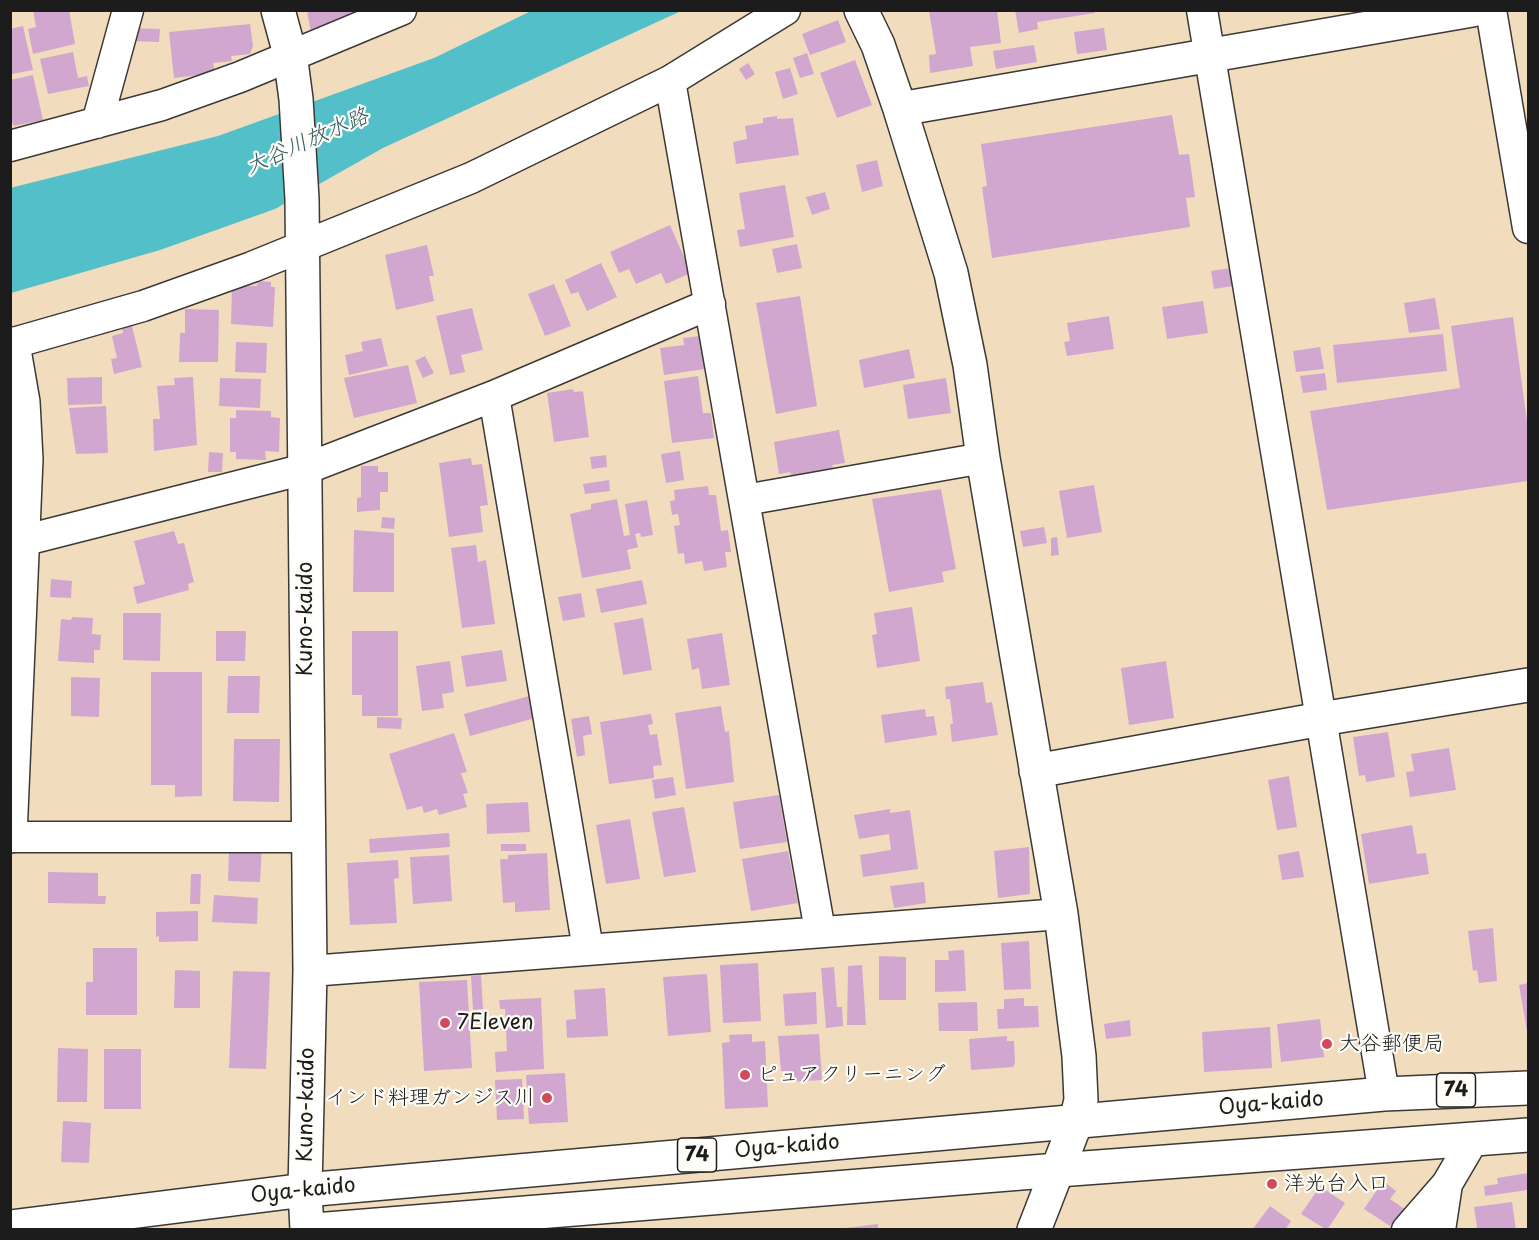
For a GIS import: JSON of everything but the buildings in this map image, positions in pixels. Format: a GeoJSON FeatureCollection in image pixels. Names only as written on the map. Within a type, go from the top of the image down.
{"type":"FeatureCollection","features":[{"type":"Feature","properties":{"kind":"street"},"geometry":{"type":"LineString","coordinates":[[96,123],[128,10]]}},
{"type":"Feature","properties":{"kind":"street","name":"Kuno-kaido"},"geometry":{"type":"LineString","coordinates":[[278,10],[290,54],[300,150],[303,245],[310,971],[305,1190],[307,1230]]}},
{"type":"Feature","properties":{"kind":"street"},"geometry":{"type":"LineString","coordinates":[[10,146],[162,105],[240,76],[401,10]]}},
{"type":"Feature","properties":{"kind":"street"},"geometry":{"type":"LineString","coordinates":[[308,837],[10,837],[17,543],[26,459],[23,402],[12,344],[143,306],[252,267],[471,178],[670,81],[785,10]]}},
{"type":"Feature","properties":{"kind":"street"},"geometry":{"type":"LineString","coordinates":[[861,10],[878,45],[900,109],[951,273],[970,365],[983,458],[1061,914],[1082,1081],[1076,1122],[1034,1230]]}},
{"type":"Feature","properties":{"kind":"street"},"geometry":{"type":"LineString","coordinates":[[1202,10],[1384,1094]]}},
{"type":"Feature","properties":{"kind":"street"},"geometry":{"type":"LineString","coordinates":[[900,109],[1472,10]]}},
{"type":"Feature","properties":{"kind":"street"},"geometry":{"type":"LineString","coordinates":[[1491,10],[1528,228]]}},
{"type":"Feature","properties":{"kind":"street"},"geometry":{"type":"LineString","coordinates":[[670,81],[820,932]]}},
{"type":"Feature","properties":{"kind":"street"},"geometry":{"type":"LineString","coordinates":[[17,543],[305,469],[494,396],[710,304]]}},
{"type":"Feature","properties":{"kind":"street"},"geometry":{"type":"LineString","coordinates":[[494,396],[588,949]]}},
{"type":"Feature","properties":{"kind":"street"},"geometry":{"type":"LineString","coordinates":[[745,500],[983,458]]}},
{"type":"Feature","properties":{"kind":"street"},"geometry":{"type":"LineString","coordinates":[[1036,771],[1321,719],[1528,685]]}},
{"type":"Feature","properties":{"kind":"street"},"geometry":{"type":"LineString","coordinates":[[310,971],[1061,914]]}},
{"type":"Feature","properties":{"kind":"street","name":"Oya-kaido"},"geometry":{"type":"LineString","coordinates":[[10,1227],[305,1190],[1384,1094],[1528,1088]]}},
{"type":"Feature","properties":{"kind":"street","name":"Oya-kaido"},"geometry":{"type":"LineString","coordinates":[[315,1230],[1058,1170],[1528,1135]]}},
{"type":"Feature","properties":{"kind":"street"},"geometry":{"type":"LineString","coordinates":[[1407,1230],[1447,1184],[1474,1138]]}},
{"type":"Feature","properties":{"kind":"street"},"geometry":{"type":"LineString","coordinates":[[1440,1230],[1447,1184]]}},
{"type":"Feature","properties":{"kind":"water","name":"大谷川放水路"},"geometry":{"type":"Polygon","coordinates":[[[531,11],[681,11],[383,148],[275,209],[160,250],[11,293],[10,188],[218,136],[434,58],[531,11]]]}},
{"type":"Feature","properties":{"kind":"place","name":"7Eleven"},"geometry":{"type":"Point","coordinates":[445,1023]}},
{"type":"Feature","properties":{"kind":"place","name":"大谷郵便局"},"geometry":{"type":"Point","coordinates":[1327,1044]}},
{"type":"Feature","properties":{"kind":"place","name":"ピュアクリーニング"},"geometry":{"type":"Point","coordinates":[745,1075]}},
{"type":"Feature","properties":{"kind":"place","name":"インド料理ガンジス川"},"geometry":{"type":"Point","coordinates":[547,1098]}},
{"type":"Feature","properties":{"kind":"place","name":"洋光台入口"},"geometry":{"type":"Point","coordinates":[1272,1184]}}]}
